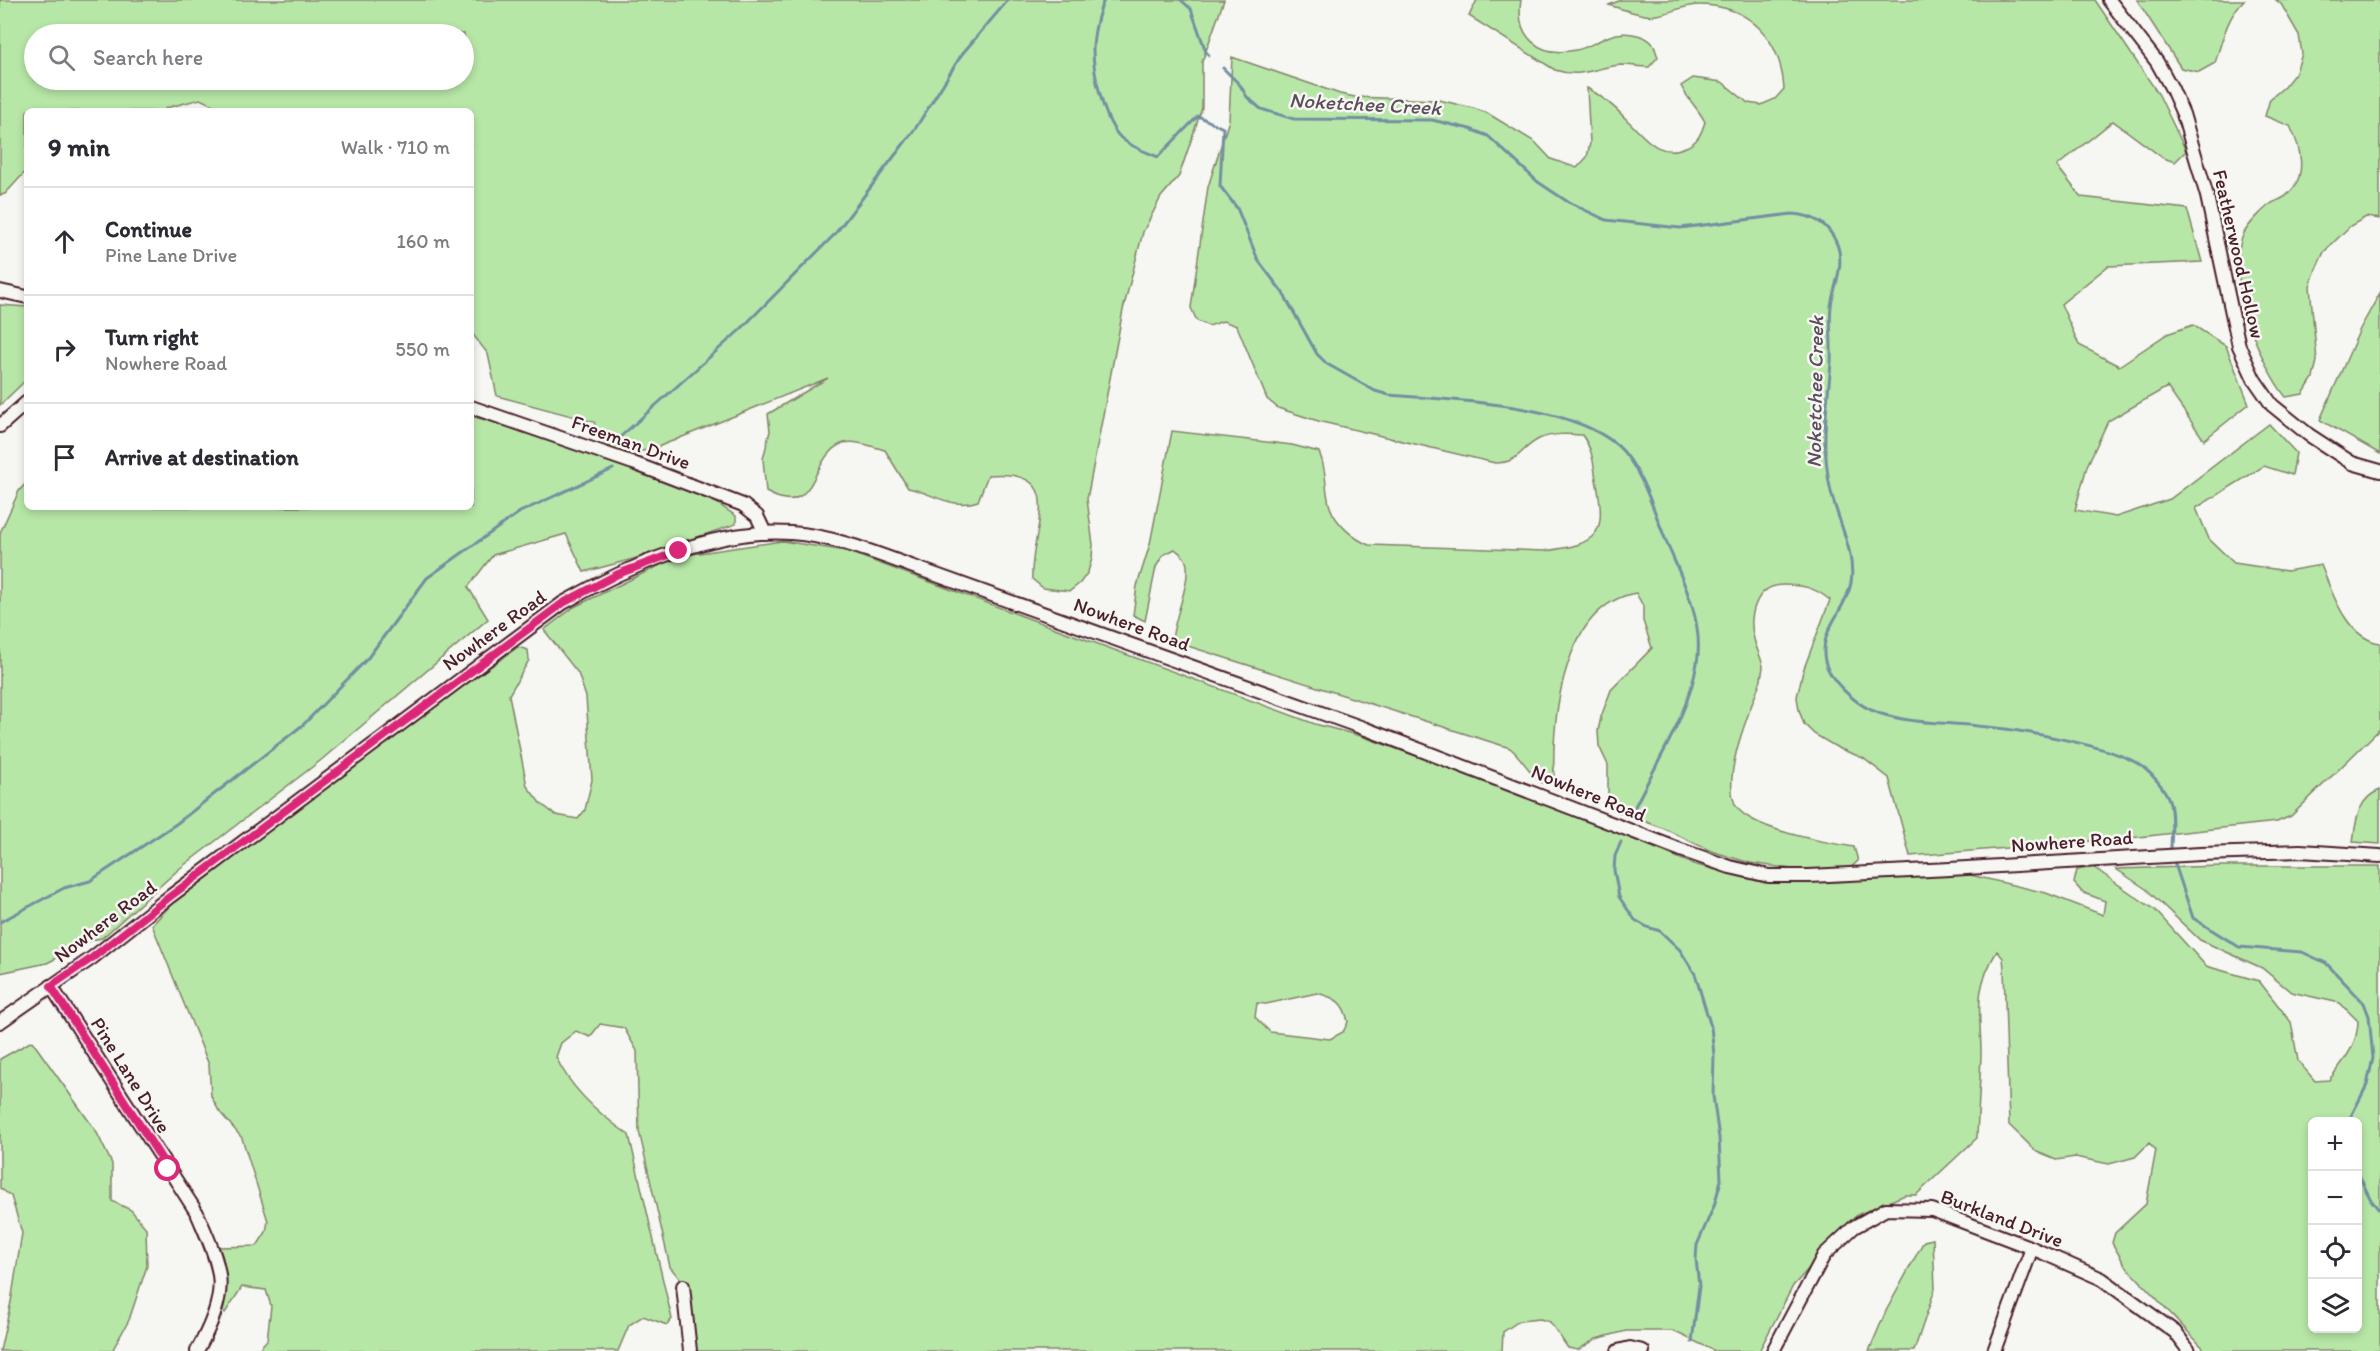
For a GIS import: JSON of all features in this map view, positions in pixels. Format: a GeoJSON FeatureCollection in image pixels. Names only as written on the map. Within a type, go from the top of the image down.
{"type":"FeatureCollection","features":[{"type":"Feature","properties":{"kind":"street","name":"Featherwood Hollow"},"geometry":{"type":"LineString","coordinates":[[2109,0],[2157,62],[2181,110],[2207,196],[2239,346],[2254,379],[2272,405],[2305,433],[2352,463],[2380,471]]}},
{"type":"Feature","properties":{"kind":"street"},"geometry":{"type":"LineString","coordinates":[[0,291],[24,296]]}},
{"type":"Feature","properties":{"kind":"street"},"geometry":{"type":"LineString","coordinates":[[0,426],[24,405]]}},
{"type":"Feature","properties":{"kind":"street","name":"Freeman Drive"},"geometry":{"type":"LineString","coordinates":[[474,408],[603,452],[733,501],[752,510],[765,533]]}},
{"type":"Feature","properties":{"kind":"street","name":"Nowhere Road"},"geometry":{"type":"LineString","coordinates":[[0,1022],[92,958],[168,898],[563,603],[647,561],[707,543],[765,533],[811,535],[863,549],[1355,725],[1576,808],[1638,834],[1730,867],[1769,876],[1809,876],[2200,854],[2300,851],[2380,856]]}},
{"type":"Feature","properties":{"kind":"street","name":"Pine Lane Drive"},"geometry":{"type":"LineString","coordinates":[[51,986],[197,1213],[207,1237],[220,1276],[213,1315],[197,1351]]}},
{"type":"Feature","properties":{"kind":"street","name":"Burkland Drive"},"geometry":{"type":"LineString","coordinates":[[1773,1351],[1824,1255],[1854,1227],[1886,1209],[1932,1210],[2032,1248],[2102,1280],[2175,1332],[2189,1351]]}},
{"type":"Feature","properties":{"kind":"street"},"geometry":{"type":"LineString","coordinates":[[1994,1351],[2032,1248]]}},
{"type":"Feature","properties":{"kind":"street"},"geometry":{"type":"LineString","coordinates":[[683,1286],[690,1351]]}},
{"type":"Feature","properties":{"kind":"street"},"geometry":{"type":"LineString","coordinates":[[1618,1351],[1630,1348],[1643,1351]]}},
{"type":"Feature","properties":{"kind":"green space"},"geometry":{"type":"Polygon","coordinates":[[[0,0],[1224,0],[1202,62],[1202,108],[1179,176],[1161,197],[1143,232],[1123,310],[1087,499],[1093,545],[1092,558],[1088,572],[1070,591],[1043,588],[1032,579],[1039,523],[1038,492],[1030,482],[1014,475],[988,475],[978,501],[951,502],[908,488],[885,450],[849,442],[833,449],[824,459],[805,492],[796,498],[783,499],[766,492],[763,459],[770,431],[768,414],[828,378],[660,446],[638,452],[612,448],[599,434],[594,422],[497,396],[488,354],[474,336],[474,108],[220,108],[200,99],[166,108],[24,108],[24,173],[5,194],[0,195],[0,0]]]}},
{"type":"Feature","properties":{"kind":"green space"},"geometry":{"type":"Polygon","coordinates":[[[1477,0],[1521,0],[1520,13],[1526,34],[1532,42],[1551,51],[1563,52],[1580,49],[1615,34],[1627,33],[1649,40],[1654,45],[1658,57],[1649,67],[1621,65],[1581,73],[1555,70],[1469,16],[1477,0]]]}},
{"type":"Feature","properties":{"kind":"green space"},"geometry":{"type":"Polygon","coordinates":[[[1621,0],[2095,0],[2159,95],[2186,151],[2175,162],[2163,158],[2113,121],[2057,166],[2081,197],[2187,209],[2202,262],[2108,266],[2061,304],[2079,345],[2119,366],[2167,334],[2193,325],[2226,346],[2249,404],[2204,440],[2167,387],[2108,421],[2087,466],[2075,510],[2116,517],[2170,499],[2269,424],[2296,453],[2292,475],[2264,466],[2196,508],[2209,539],[2234,563],[2287,571],[2321,565],[2349,623],[2368,639],[2380,643],[2380,729],[2291,816],[2277,822],[2129,838],[1910,856],[1889,778],[1863,758],[1838,748],[1814,734],[1804,724],[1797,697],[1803,671],[1830,600],[1819,592],[1802,586],[1773,586],[1760,596],[1753,612],[1752,630],[1763,668],[1739,742],[1732,776],[1732,791],[1735,804],[1742,813],[1755,821],[1789,833],[1854,847],[1858,861],[1848,870],[1792,869],[1750,863],[1711,851],[1665,829],[1612,809],[1608,795],[1608,765],[1599,746],[1598,731],[1611,690],[1652,648],[1643,621],[1643,606],[1636,593],[1611,602],[1592,619],[1577,642],[1567,668],[1560,697],[1556,726],[1554,778],[1542,783],[1510,748],[1172,641],[1187,576],[1185,559],[1175,549],[1163,555],[1156,567],[1145,621],[1133,615],[1137,586],[1150,544],[1172,431],[1292,445],[1319,452],[1324,466],[1328,500],[1333,513],[1346,530],[1369,545],[1544,551],[1577,545],[1588,540],[1595,533],[1599,525],[1599,498],[1592,456],[1582,435],[1560,434],[1544,437],[1532,443],[1510,461],[1495,463],[1318,421],[1278,408],[1267,399],[1237,326],[1223,321],[1209,326],[1197,321],[1191,308],[1208,187],[1229,120],[1232,57],[1340,94],[1355,97],[1439,100],[1473,108],[1487,113],[1535,142],[1551,159],[1577,168],[1587,157],[1590,143],[1587,88],[1613,106],[1646,139],[1667,150],[1676,150],[1690,145],[1704,126],[1705,122],[1681,86],[1693,78],[1722,82],[1748,103],[1761,105],[1775,99],[1784,89],[1777,55],[1769,40],[1748,18],[1733,11],[1699,5],[1645,15],[1609,5],[1621,0]]]}},
{"type":"Feature","properties":{"kind":"green space"},"geometry":{"type":"Polygon","coordinates":[[[2137,0],[2244,0],[2229,22],[2215,63],[2199,72],[2181,68],[2137,0]]]}},
{"type":"Feature","properties":{"kind":"green space"},"geometry":{"type":"Polygon","coordinates":[[[2276,0],[2380,0],[2380,219],[2366,217],[2350,226],[2324,252],[2310,286],[2317,361],[2313,378],[2303,394],[2286,397],[2265,363],[2247,318],[2238,271],[2239,250],[2244,233],[2265,209],[2288,194],[2298,179],[2300,170],[2301,162],[2297,143],[2290,126],[2265,116],[2270,99],[2296,72],[2302,54],[2299,35],[2281,4],[2276,0]]]}},
{"type":"Feature","properties":{"kind":"green space"},"geometry":{"type":"Polygon","coordinates":[[[2380,293],[2380,454],[2320,420],[2360,329],[2380,293]]]}},
{"type":"Feature","properties":{"kind":"green space"},"geometry":{"type":"Polygon","coordinates":[[[0,305],[24,307],[24,382],[0,405],[0,305]]]}},
{"type":"Feature","properties":{"kind":"green space"},"geometry":{"type":"Polygon","coordinates":[[[474,417],[691,486],[736,516],[736,524],[633,559],[584,572],[566,534],[493,555],[468,587],[488,619],[320,761],[179,869],[102,938],[92,940],[47,963],[0,973],[0,533],[19,491],[24,485],[24,510],[474,510],[474,417]]]}},
{"type":"Feature","properties":{"kind":"green space"},"geometry":{"type":"Polygon","coordinates":[[[782,541],[846,551],[1315,724],[1361,736],[1546,803],[1693,864],[1765,883],[1958,872],[2046,893],[2103,915],[2105,901],[2082,892],[2074,883],[2077,870],[2093,867],[2155,910],[2206,966],[2259,981],[2291,1022],[2298,1061],[2315,1081],[2329,1080],[2344,1060],[2353,1045],[2358,1021],[2340,1003],[2291,992],[2262,968],[2200,940],[2146,889],[2116,869],[2380,866],[2380,1351],[2206,1351],[2125,1265],[2112,1243],[2115,1233],[2146,1204],[2156,1150],[2149,1143],[2135,1157],[2109,1164],[2075,1157],[2056,1160],[2037,1152],[2009,1125],[2004,969],[2003,958],[1997,951],[1989,965],[1981,990],[1977,1138],[1916,1195],[1905,1195],[1857,1215],[1793,1286],[1759,1351],[1715,1351],[1673,1331],[1626,1331],[1596,1339],[1578,1350],[1568,1348],[1550,1322],[1540,1319],[1519,1321],[1503,1332],[1502,1351],[693,1351],[689,1290],[670,1267],[639,1131],[637,1051],[624,1028],[600,1024],[590,1037],[576,1031],[561,1043],[556,1057],[562,1069],[587,1101],[629,1135],[672,1319],[667,1325],[643,1316],[629,1325],[618,1351],[257,1351],[267,1340],[271,1306],[266,1290],[242,1287],[225,1313],[222,1309],[223,1258],[219,1247],[257,1246],[266,1232],[268,1221],[242,1138],[219,1111],[211,1096],[209,1065],[152,925],[183,892],[327,783],[518,647],[528,650],[529,660],[509,695],[527,786],[540,803],[556,815],[578,819],[585,810],[592,780],[586,697],[578,673],[544,630],[574,607],[679,556],[782,541]],[[1317,993],[1266,1004],[1257,1003],[1255,1017],[1270,1032],[1330,1039],[1343,1032],[1348,1022],[1341,1005],[1317,993]]]}},
{"type":"Feature","properties":{"kind":"green space"},"geometry":{"type":"Polygon","coordinates":[[[2380,790],[2380,844],[2353,842],[2362,805],[2372,794],[2380,790]]]}},
{"type":"Feature","properties":{"kind":"green space"},"geometry":{"type":"Polygon","coordinates":[[[32,1041],[96,1131],[112,1164],[112,1201],[131,1210],[146,1228],[147,1266],[129,1320],[112,1351],[0,1351],[11,1302],[22,1233],[11,1196],[0,1188],[0,1059],[32,1041]]]}},
{"type":"Feature","properties":{"kind":"green space"},"geometry":{"type":"Polygon","coordinates":[[[1933,1239],[1935,1289],[1914,1351],[1869,1351],[1886,1311],[1924,1241],[1933,1239]]]}},
{"type":"Feature","properties":{"kind":"waterway"},"geometry":{"type":"LineString","coordinates":[[619,438],[740,330],[835,234],[915,129],[962,54],[1008,0]]}},
{"type":"Feature","properties":{"kind":"waterway"},"geometry":{"type":"LineString","coordinates":[[1104,0],[1095,31],[1094,60],[1097,84],[1109,121],[1115,131],[1129,144],[1158,157],[1198,116],[1223,128],[1220,186],[1237,208],[1258,260],[1283,293],[1317,354],[1327,364],[1375,391],[1389,395],[1508,406],[1569,420],[1595,431],[1617,445],[1634,466],[1686,588],[1695,618],[1698,648],[1692,683],[1678,723],[1630,817]]}},
{"type":"Feature","properties":{"kind":"waterway","name":"Noketchee Creek"},"geometry":{"type":"LineString","coordinates":[[1181,0],[1191,9],[1209,55]]}},
{"type":"Feature","properties":{"kind":"waterway","name":"Noketchee Creek"},"geometry":{"type":"LineString","coordinates":[[1223,68],[1240,85],[1247,97],[1261,109],[1294,119],[1432,120],[1488,136],[1538,182],[1568,202],[1606,220],[1680,228],[1792,214],[1812,218],[1824,225],[1833,235],[1840,258],[1830,313],[1831,362],[1825,425],[1827,472],[1848,547],[1852,571],[1848,593],[1825,640],[1825,661],[1831,676],[1857,702],[1884,715],[2039,734],[2088,745],[2129,759],[2151,774],[2169,800],[2172,826],[2171,851]]}},
{"type":"Feature","properties":{"kind":"waterway"},"geometry":{"type":"LineString","coordinates":[[0,922],[64,888],[90,881],[176,824],[304,724],[367,659],[427,578],[520,512],[613,469]]}},
{"type":"Feature","properties":{"kind":"waterway"},"geometry":{"type":"LineString","coordinates":[[1621,842],[1615,856],[1614,870],[1619,897],[1635,920],[1660,931],[1680,950],[1695,974],[1711,1027],[1714,1055],[1713,1096],[1719,1138],[1721,1180],[1714,1206],[1697,1245],[1699,1286],[1692,1342]]}},
{"type":"Feature","properties":{"kind":"waterway","name":"Noketchee Creek"},"geometry":{"type":"LineString","coordinates":[[2173,858],[2193,918],[2239,947],[2302,952],[2326,963],[2364,1003],[2369,1016],[2373,1058],[2367,1085],[2351,1117]]}},
{"type":"Feature","properties":{"kind":"waterway","name":"Noketchee Creek"},"geometry":{"type":"LineString","coordinates":[[2362,1182],[2371,1200],[2380,1211]]}},
{"type":"Feature","properties":{"kind":"route"},"geometry":{"type":"LineString","coordinates":[[168,1169],[51,986],[92,958],[168,898],[563,603],[618,574],[647,561],[679,551]]}}]}
